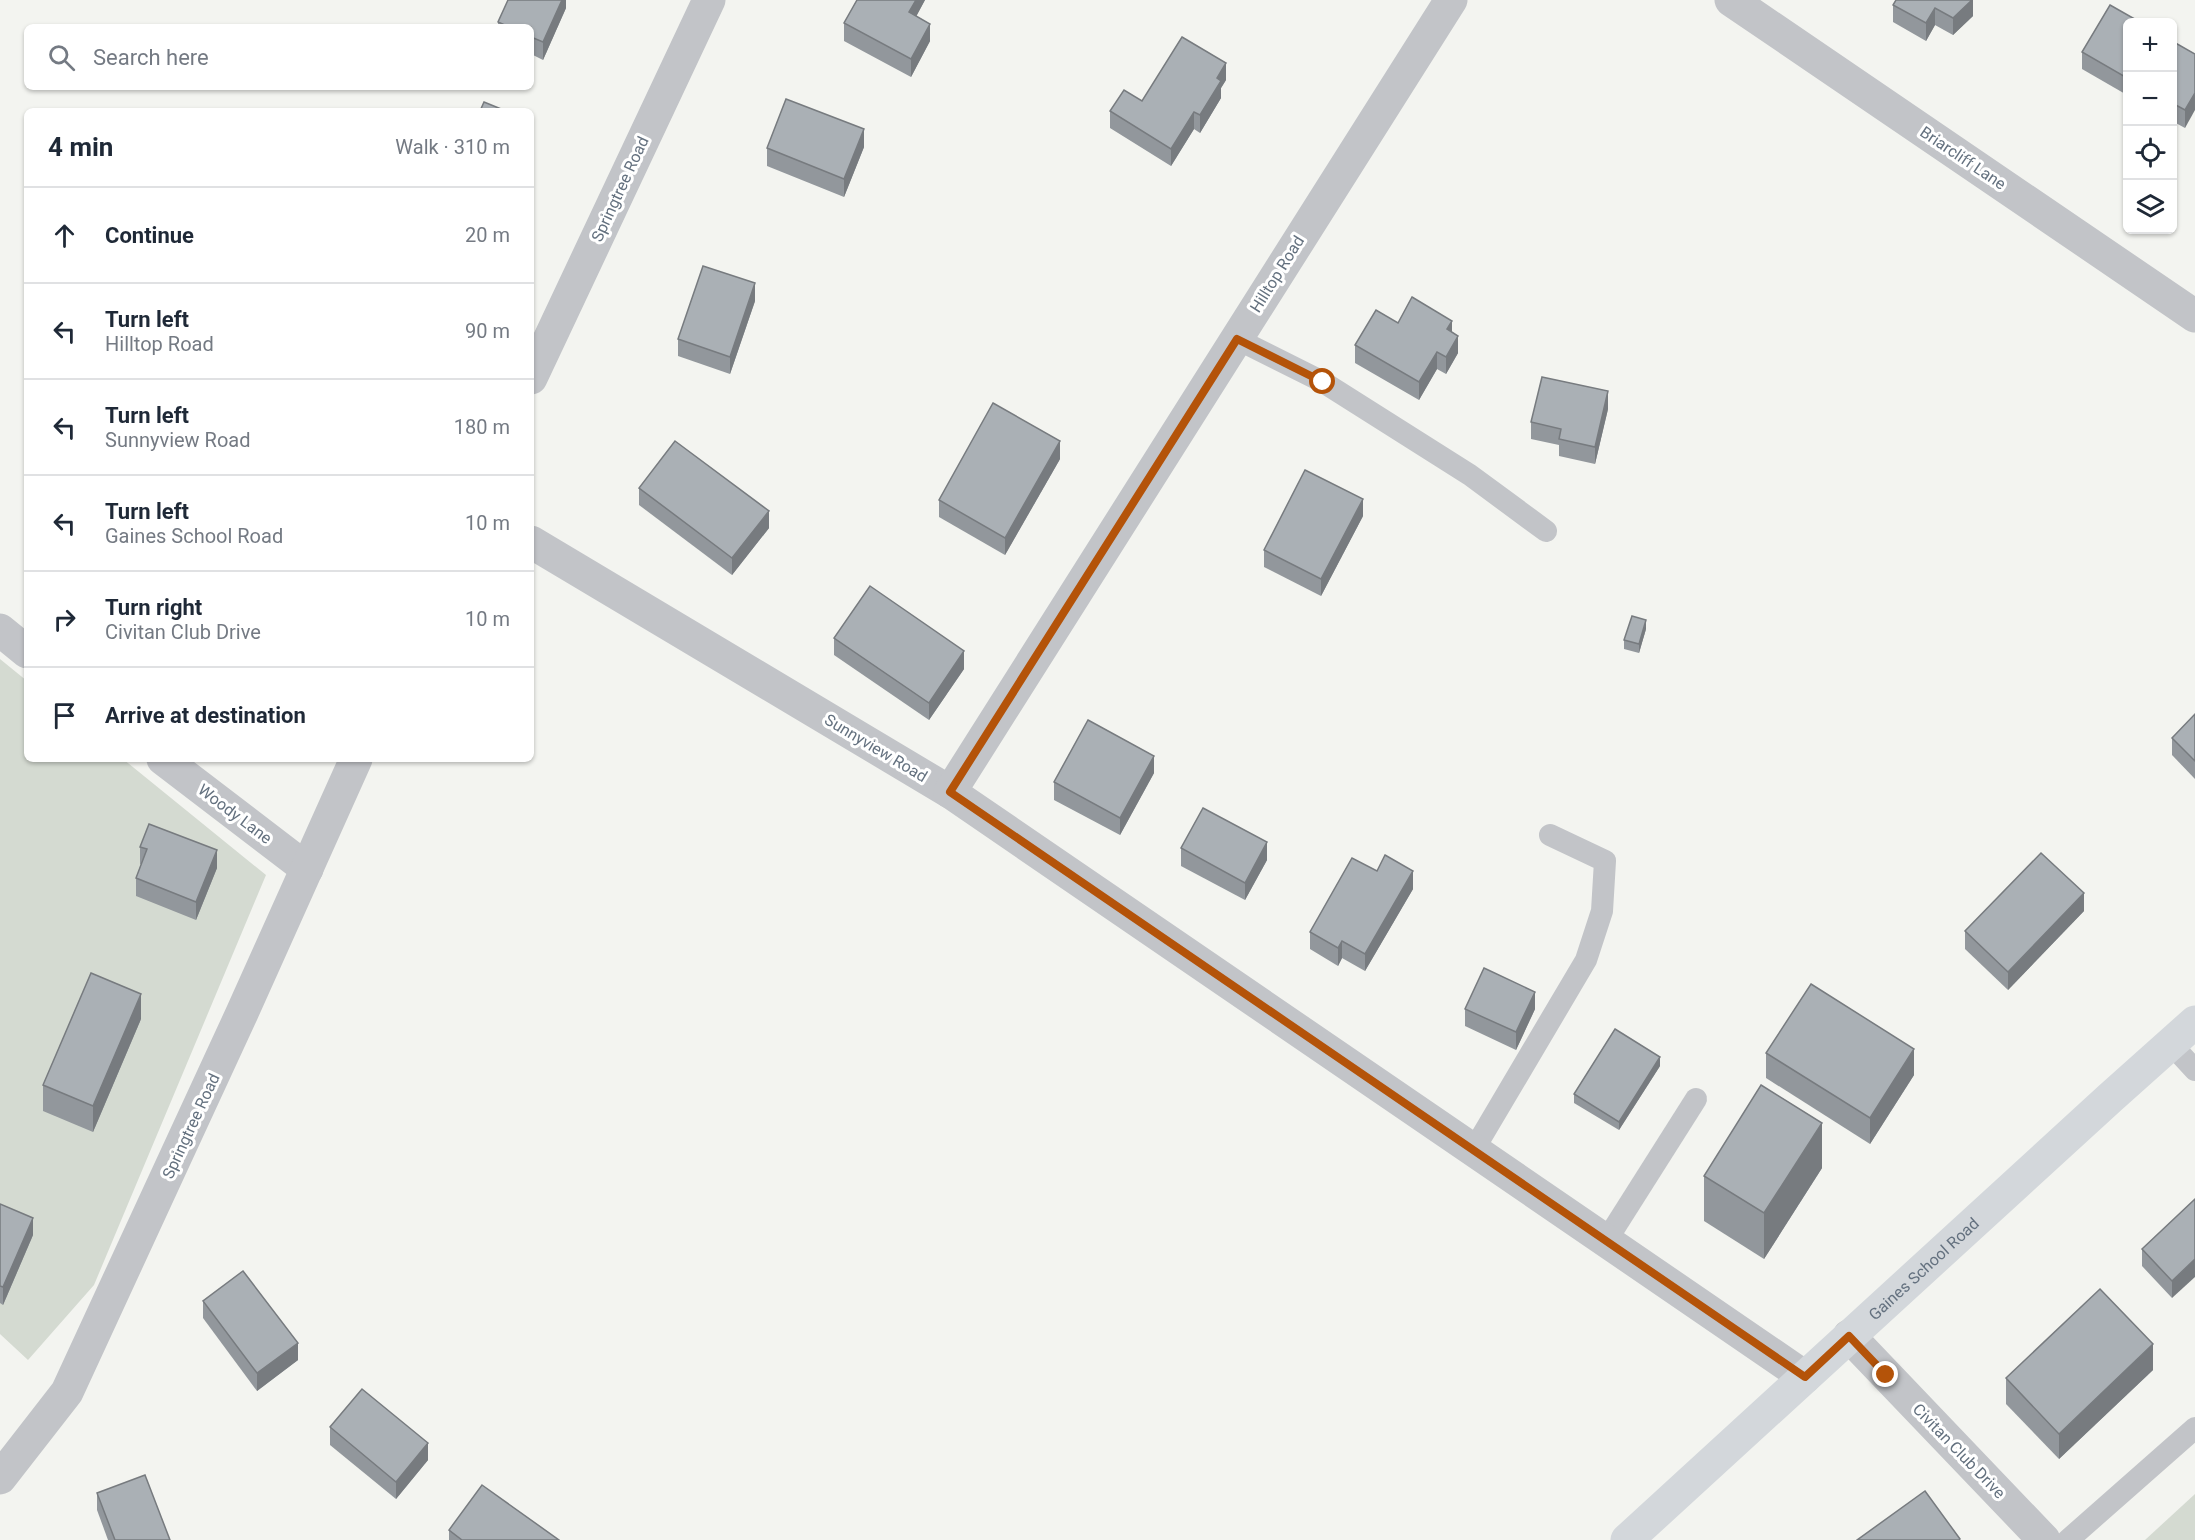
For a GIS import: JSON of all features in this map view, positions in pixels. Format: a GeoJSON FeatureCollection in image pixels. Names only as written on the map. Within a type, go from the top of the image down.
{"type":"FeatureCollection","features":[{"type":"Feature","properties":{"kind":"main road","name":"Gaines School Road"},"geometry":{"type":"LineString","coordinates":[[1636,1537],[1849,1336],[2195,1022]]}},
{"type":"Feature","properties":{"kind":"street","name":"Springtree Road"},"geometry":{"type":"LineString","coordinates":[[534,372],[709,0]]}},
{"type":"Feature","properties":{"kind":"street","name":"Hilltop Road"},"geometry":{"type":"LineString","coordinates":[[950,792],[1451,0]]}},
{"type":"Feature","properties":{"kind":"street","name":"Briarcliff Lane"},"geometry":{"type":"LineString","coordinates":[[1731,0],[2195,316]]}},
{"type":"Feature","properties":{"kind":"street","name":"Sunnyview Road"},"geometry":{"type":"LineString","coordinates":[[534,544],[950,792],[1805,1377]]}},
{"type":"Feature","properties":{"kind":"street"},"geometry":{"type":"LineString","coordinates":[[0,630],[24,649]]}},
{"type":"Feature","properties":{"kind":"street","name":"Woody Lane"},"geometry":{"type":"LineString","coordinates":[[167,762],[307,869]]}},
{"type":"Feature","properties":{"kind":"street","name":"Springtree Road"},"geometry":{"type":"LineString","coordinates":[[0,1478],[67,1392],[355,762]]}},
{"type":"Feature","properties":{"kind":"street","name":"Civitan Club Drive"},"geometry":{"type":"LineString","coordinates":[[1849,1336],[2044,1540]]}},
{"type":"Feature","properties":{"kind":"lane"},"geometry":{"type":"LineString","coordinates":[[1237,339],[1323,382],[1470,475],[1546,531]]}},
{"type":"Feature","properties":{"kind":"lane"},"geometry":{"type":"LineString","coordinates":[[1473,1151],[1586,960],[1602,911],[1605,861],[1550,835]]}},
{"type":"Feature","properties":{"kind":"lane"},"geometry":{"type":"LineString","coordinates":[[2171,1044],[2195,1070]]}},
{"type":"Feature","properties":{"kind":"lane"},"geometry":{"type":"LineString","coordinates":[[1606,1241],[1696,1100]]}},
{"type":"Feature","properties":{"kind":"lane"},"geometry":{"type":"LineString","coordinates":[[2068,1540],[2195,1428]]}},
{"type":"Feature","properties":{"kind":"shaded area"},"geometry":{"type":"Polygon","coordinates":[[[0,659],[24,679],[24,762],[127,762],[266,875],[94,1285],[28,1360],[0,1334],[0,659]]]}},
{"type":"Feature","properties":{"kind":"shaded area"},"geometry":{"type":"Polygon","coordinates":[[[2195,1494],[2195,1540],[2145,1540],[2195,1494]]]}},
{"type":"Feature","properties":{"kind":"building"},"geometry":{"type":"Polygon","coordinates":[[[508,0],[562,0],[543,42],[534,38],[534,24],[498,22],[508,0]]]}},
{"type":"Feature","properties":{"kind":"building"},"geometry":{"type":"Polygon","coordinates":[[[857,0],[916,0],[909,12],[930,24],[911,59],[844,23],[857,0]]]}},
{"type":"Feature","properties":{"kind":"building"},"geometry":{"type":"Polygon","coordinates":[[[1896,0],[1972,0],[1953,18],[1935,8],[1926,23],[1893,5],[1896,0]]]}},
{"type":"Feature","properties":{"kind":"building"},"geometry":{"type":"Polygon","coordinates":[[[2110,5],[2133,18],[2123,18],[2123,76],[2082,52],[2110,5]]]}},
{"type":"Feature","properties":{"kind":"building"},"geometry":{"type":"Polygon","coordinates":[[[1182,37],[1226,63],[1217,78],[1221,81],[1200,115],[1194,112],[1171,149],[1110,111],[1124,90],[1142,101],[1182,37]]]}},
{"type":"Feature","properties":{"kind":"building"},"geometry":{"type":"Polygon","coordinates":[[[2177,44],[2195,54],[2195,93],[2185,110],[2177,106],[2177,44]]]}},
{"type":"Feature","properties":{"kind":"building"},"geometry":{"type":"Polygon","coordinates":[[[786,99],[864,129],[844,179],[767,148],[786,99]]]}},
{"type":"Feature","properties":{"kind":"building"},"geometry":{"type":"Polygon","coordinates":[[[484,102],[499,108],[481,108],[484,102]]]}},
{"type":"Feature","properties":{"kind":"building"},"geometry":{"type":"Polygon","coordinates":[[[703,266],[755,283],[730,357],[678,339],[703,266]]]}},
{"type":"Feature","properties":{"kind":"building"},"geometry":{"type":"Polygon","coordinates":[[[1412,297],[1452,321],[1447,329],[1458,336],[1446,357],[1437,352],[1419,382],[1355,345],[1376,310],[1398,323],[1412,297]]]}},
{"type":"Feature","properties":{"kind":"building"},"geometry":{"type":"Polygon","coordinates":[[[1542,377],[1608,391],[1595,447],[1559,439],[1561,429],[1531,422],[1542,377]]]}},
{"type":"Feature","properties":{"kind":"building"},"geometry":{"type":"Polygon","coordinates":[[[993,403],[1060,441],[1005,538],[939,500],[993,403]]]}},
{"type":"Feature","properties":{"kind":"building"},"geometry":{"type":"Polygon","coordinates":[[[675,441],[769,511],[732,558],[639,488],[675,441]]]}},
{"type":"Feature","properties":{"kind":"building"},"geometry":{"type":"Polygon","coordinates":[[[1305,470],[1363,499],[1321,579],[1264,550],[1305,470]]]}},
{"type":"Feature","properties":{"kind":"building"},"geometry":{"type":"Polygon","coordinates":[[[870,586],[964,651],[929,703],[834,638],[870,586]]]}},
{"type":"Feature","properties":{"kind":"building"},"geometry":{"type":"Polygon","coordinates":[[[1632,616],[1646,620],[1639,644],[1624,640],[1632,616]]]}},
{"type":"Feature","properties":{"kind":"building"},"geometry":{"type":"Polygon","coordinates":[[[2195,714],[2195,761],[2172,738],[2195,714]]]}},
{"type":"Feature","properties":{"kind":"building"},"geometry":{"type":"Polygon","coordinates":[[[1088,720],[1154,756],[1120,818],[1054,782],[1088,720]]]}},
{"type":"Feature","properties":{"kind":"building"},"geometry":{"type":"Polygon","coordinates":[[[1203,808],[1267,842],[1245,883],[1181,848],[1203,808]]]}},
{"type":"Feature","properties":{"kind":"building"},"geometry":{"type":"Polygon","coordinates":[[[149,824],[217,850],[196,902],[136,878],[147,849],[140,847],[149,824]]]}},
{"type":"Feature","properties":{"kind":"building"},"geometry":{"type":"Polygon","coordinates":[[[2041,853],[2084,893],[2008,972],[1965,931],[2041,853]]]}},
{"type":"Feature","properties":{"kind":"building"},"geometry":{"type":"Polygon","coordinates":[[[1385,855],[1413,871],[1365,954],[1342,941],[1338,948],[1310,932],[1352,858],[1377,871],[1385,855]]]}},
{"type":"Feature","properties":{"kind":"building"},"geometry":{"type":"Polygon","coordinates":[[[1484,968],[1535,992],[1516,1032],[1465,1009],[1484,968]]]}},
{"type":"Feature","properties":{"kind":"building"},"geometry":{"type":"Polygon","coordinates":[[[91,973],[141,994],[93,1106],[43,1085],[91,973]]]}},
{"type":"Feature","properties":{"kind":"building"},"geometry":{"type":"Polygon","coordinates":[[[1811,984],[1914,1049],[1870,1118],[1766,1053],[1811,984]]]}},
{"type":"Feature","properties":{"kind":"building"},"geometry":{"type":"Polygon","coordinates":[[[1615,1029],[1660,1057],[1619,1122],[1574,1094],[1615,1029]]]}},
{"type":"Feature","properties":{"kind":"building"},"geometry":{"type":"Polygon","coordinates":[[[1761,1085],[1822,1123],[1764,1213],[1704,1176],[1761,1085]]]}},
{"type":"Feature","properties":{"kind":"building"},"geometry":{"type":"Polygon","coordinates":[[[2195,1199],[2195,1259],[2172,1281],[2142,1249],[2195,1199]]]}},
{"type":"Feature","properties":{"kind":"building"},"geometry":{"type":"Polygon","coordinates":[[[0,1204],[33,1218],[3,1287],[0,1286],[0,1204]]]}},
{"type":"Feature","properties":{"kind":"building"},"geometry":{"type":"Polygon","coordinates":[[[243,1271],[298,1343],[257,1373],[203,1301],[243,1271]]]}},
{"type":"Feature","properties":{"kind":"building"},"geometry":{"type":"Polygon","coordinates":[[[2100,1289],[2153,1344],[2059,1434],[2006,1378],[2100,1289]]]}},
{"type":"Feature","properties":{"kind":"building"},"geometry":{"type":"Polygon","coordinates":[[[362,1389],[428,1443],[396,1482],[330,1427],[362,1389]]]}},
{"type":"Feature","properties":{"kind":"building"},"geometry":{"type":"Polygon","coordinates":[[[145,1475],[170,1540],[115,1540],[97,1493],[145,1475]]]}},
{"type":"Feature","properties":{"kind":"building"},"geometry":{"type":"Polygon","coordinates":[[[482,1485],[559,1540],[462,1540],[449,1530],[482,1485]]]}},
{"type":"Feature","properties":{"kind":"building"},"geometry":{"type":"Polygon","coordinates":[[[1925,1491],[1959,1540],[1857,1540],[1925,1491]]]}},
{"type":"Feature","properties":{"kind":"route"},"geometry":{"type":"LineString","coordinates":[[1323,382],[1237,339],[950,792],[1805,1377],[1849,1336],[1886,1375]]}}]}
